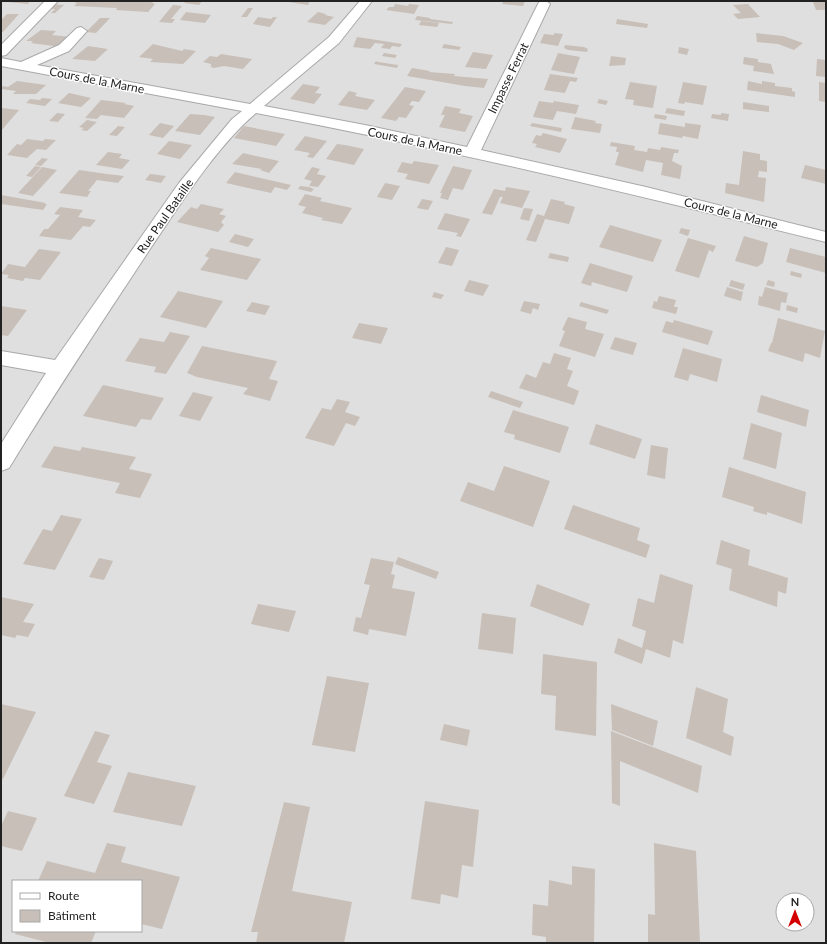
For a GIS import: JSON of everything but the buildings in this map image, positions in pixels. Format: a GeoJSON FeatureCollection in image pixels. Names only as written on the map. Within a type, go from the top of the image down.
{"type":"FeatureCollection","features":[{"type":"Feature","properties":{"kind":"street"},"geometry":{"type":"LineString","coordinates":[[1,52],[52,1]]}},
{"type":"Feature","properties":{"kind":"street","name":"Rue Paul Bataille"},"geometry":{"type":"LineString","coordinates":[[1,462],[60,368],[185,186],[237,122],[250,109],[334,40],[366,1]]}},
{"type":"Feature","properties":{"kind":"street","name":"Impasse Ferrat"},"geometry":{"type":"LineString","coordinates":[[472,153],[544,4]]}},
{"type":"Feature","properties":{"kind":"street"},"geometry":{"type":"LineString","coordinates":[[23,66],[64,48],[81,31]]}},
{"type":"Feature","properties":{"kind":"street","name":"Cours de la Marne"},"geometry":{"type":"LineString","coordinates":[[1,62],[365,129],[646,192],[826,237]]}},
{"type":"Feature","properties":{"kind":"street"},"geometry":{"type":"LineString","coordinates":[[1,358],[60,368]]}},
{"type":"Feature","properties":{"kind":"shaded area"},"geometry":{"type":"Polygon","coordinates":[[[1,1],[826,1],[826,943],[1,943],[1,1]]]}}]}
